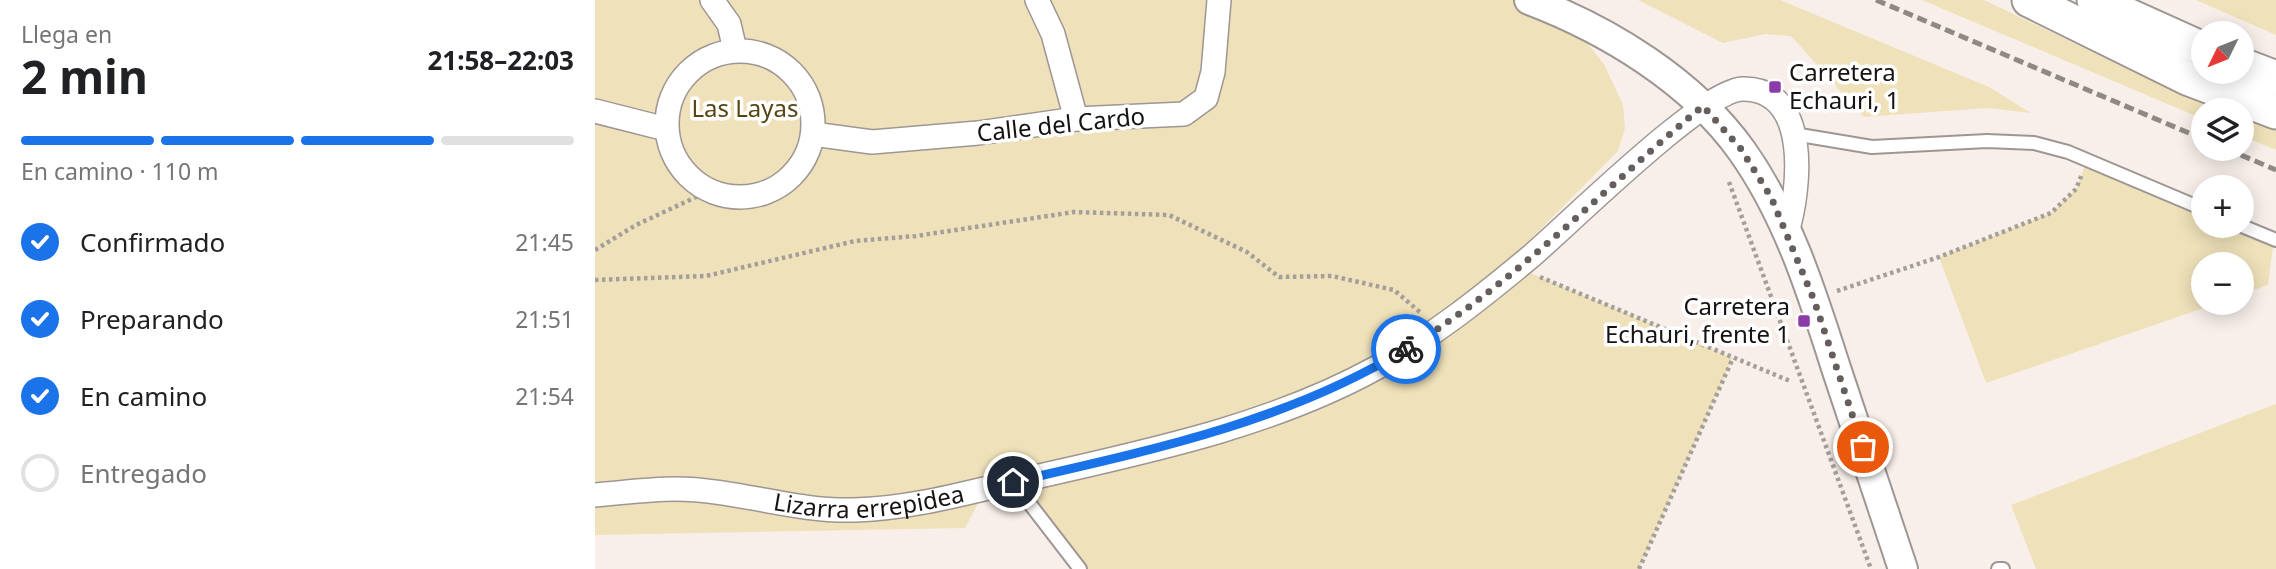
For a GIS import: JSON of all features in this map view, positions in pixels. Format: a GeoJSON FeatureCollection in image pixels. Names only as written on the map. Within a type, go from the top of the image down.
{"type":"FeatureCollection","features":[{"type":"Feature","properties":{"kind":"main road"},"geometry":{"type":"LineString","coordinates":[[2029,0],[2187,78],[2276,112]]}},
{"type":"Feature","properties":{"kind":"main road"},"geometry":{"type":"LineString","coordinates":[[2094,0],[2191,43]]}},
{"type":"Feature","properties":{"kind":"main road"},"geometry":{"type":"LineString","coordinates":[[2254,70],[2276,78]]}},
{"type":"Feature","properties":{"kind":"street"},"geometry":{"type":"LineString","coordinates":[[712,0],[729,24],[734,50]]}},
{"type":"Feature","properties":{"kind":"street"},"geometry":{"type":"LineString","coordinates":[[1037,0],[1053,34],[1076,119]]}},
{"type":"Feature","properties":{"kind":"street","name":"Calle del Cardo"},"geometry":{"type":"LineString","coordinates":[[813,134],[872,142],[978,133],[1076,119],[1184,114],[1206,98],[1213,72],[1219,0]]}},
{"type":"Feature","properties":{"kind":"street"},"geometry":{"type":"LineString","coordinates":[[1529,0],[1611,40],[1673,80],[1703,106],[1741,149],[1771,197],[1814,300],[1903,569]]}},
{"type":"Feature","properties":{"kind":"street"},"geometry":{"type":"LineString","coordinates":[[734,50],[756,52],[777,60],[794,73],[806,91],[813,112],[813,134],[800,165],[775,188],[754,196],[731,197],[709,191],[693,180],[679,166],[670,149],[666,130],[673,96],[692,67],[712,55],[734,50]]}},
{"type":"Feature","properties":{"kind":"street","name":"Lizarra errepidea"},"geometry":{"type":"LineString","coordinates":[[595,495],[677,489],[811,508],[856,510],[948,496],[1013,482],[1224,429],[1310,400],[1376,368],[1441,329],[1530,257],[1703,106],[1726,91],[1757,90],[1777,102],[1788,118],[1794,134],[1797,200],[1787,232]]}},
{"type":"Feature","properties":{"kind":"street"},"geometry":{"type":"LineString","coordinates":[[595,111],[666,130]]}},
{"type":"Feature","properties":{"kind":"lane"},"geometry":{"type":"LineString","coordinates":[[1794,134],[1872,147],[1987,141],[2034,143],[2087,161],[2191,204]]}},
{"type":"Feature","properties":{"kind":"lane"},"geometry":{"type":"LineString","coordinates":[[2254,231],[2276,240]]}},
{"type":"Feature","properties":{"kind":"lane"},"geometry":{"type":"LineString","coordinates":[[1013,482],[1080,569]]}},
{"type":"Feature","properties":{"kind":"path"},"geometry":{"type":"LineString","coordinates":[[1814,300],[1940,257],[2052,213],[2075,189],[2087,161]]}},
{"type":"Feature","properties":{"kind":"path"},"geometry":{"type":"LineString","coordinates":[[1728,179],[1871,569]]}},
{"type":"Feature","properties":{"kind":"path"},"geometry":{"type":"LineString","coordinates":[[595,250],[636,225],[709,191]]}},
{"type":"Feature","properties":{"kind":"path"},"geometry":{"type":"LineString","coordinates":[[595,281],[706,276],[855,241],[916,236],[1074,212],[1169,215],[1247,252],[1279,277],[1332,276],[1394,290],[1441,329]]}},
{"type":"Feature","properties":{"kind":"path"},"geometry":{"type":"LineString","coordinates":[[1533,274],[1790,380]]}},
{"type":"Feature","properties":{"kind":"path"},"geometry":{"type":"LineString","coordinates":[[1639,569],[1733,358]]}},
{"type":"Feature","properties":{"kind":"green space","name":"Las Layas"},"geometry":{"type":"Polygon","coordinates":[[[595,0],[1529,0],[1565,16],[1604,64],[1623,105],[1625,128],[1618,151],[1511,259],[1533,274],[1733,358],[1639,569],[1078,569],[1013,482],[986,488],[965,528],[595,535],[595,0]]]}},
{"type":"Feature","properties":{"kind":"green space"},"geometry":{"type":"Polygon","coordinates":[[[1638,0],[1780,0],[1989,87],[2031,113],[1987,108],[1864,117],[1791,36],[1765,34],[1723,43],[1638,0]]]}},
{"type":"Feature","properties":{"kind":"green space"},"geometry":{"type":"Polygon","coordinates":[[[1922,0],[1984,0],[2147,78],[2197,98],[2191,98],[2191,114],[1922,0]]]}},
{"type":"Feature","properties":{"kind":"green space"},"geometry":{"type":"Polygon","coordinates":[[[2196,0],[2276,0],[2276,35],[2254,25],[2254,21],[2244,21],[2196,0]]]}},
{"type":"Feature","properties":{"kind":"green space"},"geometry":{"type":"Polygon","coordinates":[[[2254,121],[2276,130],[2276,150],[2254,141],[2254,121]]]}},
{"type":"Feature","properties":{"kind":"green space"},"geometry":{"type":"Polygon","coordinates":[[[2087,161],[2191,204],[2191,238],[2254,238],[2254,231],[2274,239],[2268,285],[2254,290],[2254,252],[2191,252],[2191,312],[1986,383],[1939,257],[2051,213],[2076,189],[2087,161]]]}},
{"type":"Feature","properties":{"kind":"green space"},"geometry":{"type":"Polygon","coordinates":[[[2276,404],[2276,569],[2036,569],[2011,505],[2276,404]]]}},
{"type":"Feature","properties":{"kind":"railway"},"geometry":{"type":"LineString","coordinates":[[1876,0],[2191,134]]}},
{"type":"Feature","properties":{"kind":"railway"},"geometry":{"type":"LineString","coordinates":[[2254,161],[2276,170]]}},
{"type":"Feature","properties":{"kind":"way so far"},"geometry":{"type":"LineString","coordinates":[[1406,349],[1441,329],[1530,257],[1703,106],[1741,149],[1771,197],[1814,300],[1863,447]]}},
{"type":"Feature","properties":{"kind":"place","name":"Carretera Echauri, 1"},"geometry":{"type":"Point","coordinates":[1775,87]}},
{"type":"Feature","properties":{"kind":"place","name":"Carretera Echauri, frente 1"},"geometry":{"type":"Point","coordinates":[1804,321]}},
{"type":"Feature","properties":{"kind":"route"},"geometry":{"type":"LineString","coordinates":[[1013,482],[1224,429],[1310,400],[1376,368],[1406,349]]}}]}
